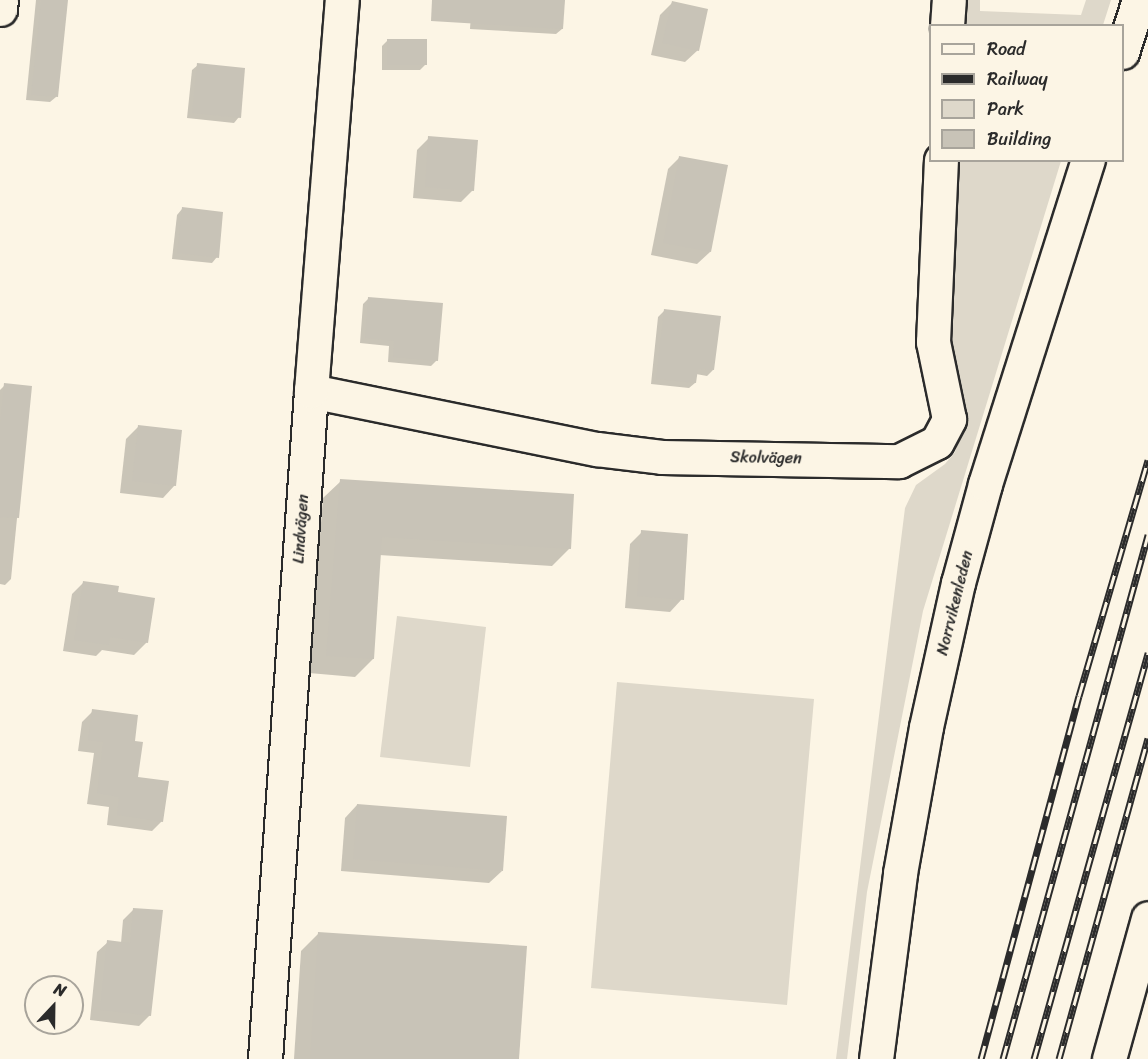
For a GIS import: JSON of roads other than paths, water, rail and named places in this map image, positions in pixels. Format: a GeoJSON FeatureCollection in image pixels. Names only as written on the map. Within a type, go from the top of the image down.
{"type":"FeatureCollection","features":[{"type":"Feature","properties":{"kind":"street"},"geometry":{"type":"LineString","coordinates":[[0,9],[1,0]]}},
{"type":"Feature","properties":{"kind":"street","name":"Lindvägen"},"geometry":{"type":"LineString","coordinates":[[265,1059],[311,391],[342,0]]}},
{"type":"Feature","properties":{"kind":"street"},"geometry":{"type":"LineString","coordinates":[[947,24],[949,0]]}},
{"type":"Feature","properties":{"kind":"street"},"geometry":{"type":"LineString","coordinates":[[1124,46],[1139,0]]}},
{"type":"Feature","properties":{"kind":"street","name":"Skolvägen"},"geometry":{"type":"LineString","coordinates":[[311,391],[597,449],[662,457],[899,461],[937,442],[949,419],[933,342],[941,162]]}},
{"type":"Feature","properties":{"kind":"street","name":"Norrvikenleden"},"geometry":{"type":"LineString","coordinates":[[876,1059],[900,873],[926,727],[958,583],[985,484],[1087,162]]}},
{"type":"Feature","properties":{"kind":"street"},"geometry":{"type":"LineString","coordinates":[[1109,1059],[1148,918]]}},
{"type":"Feature","properties":{"kind":"railway"},"geometry":{"type":"LineString","coordinates":[[981,1059],[1079,696],[1148,460]]}},
{"type":"Feature","properties":{"kind":"railway"},"geometry":{"type":"LineString","coordinates":[[1003,1059],[1148,535]]}},
{"type":"Feature","properties":{"kind":"railway"},"geometry":{"type":"LineString","coordinates":[[1034,1059],[1148,653]]}},
{"type":"Feature","properties":{"kind":"railway"},"geometry":{"type":"LineString","coordinates":[[1059,1059],[1148,738]]}}]}
